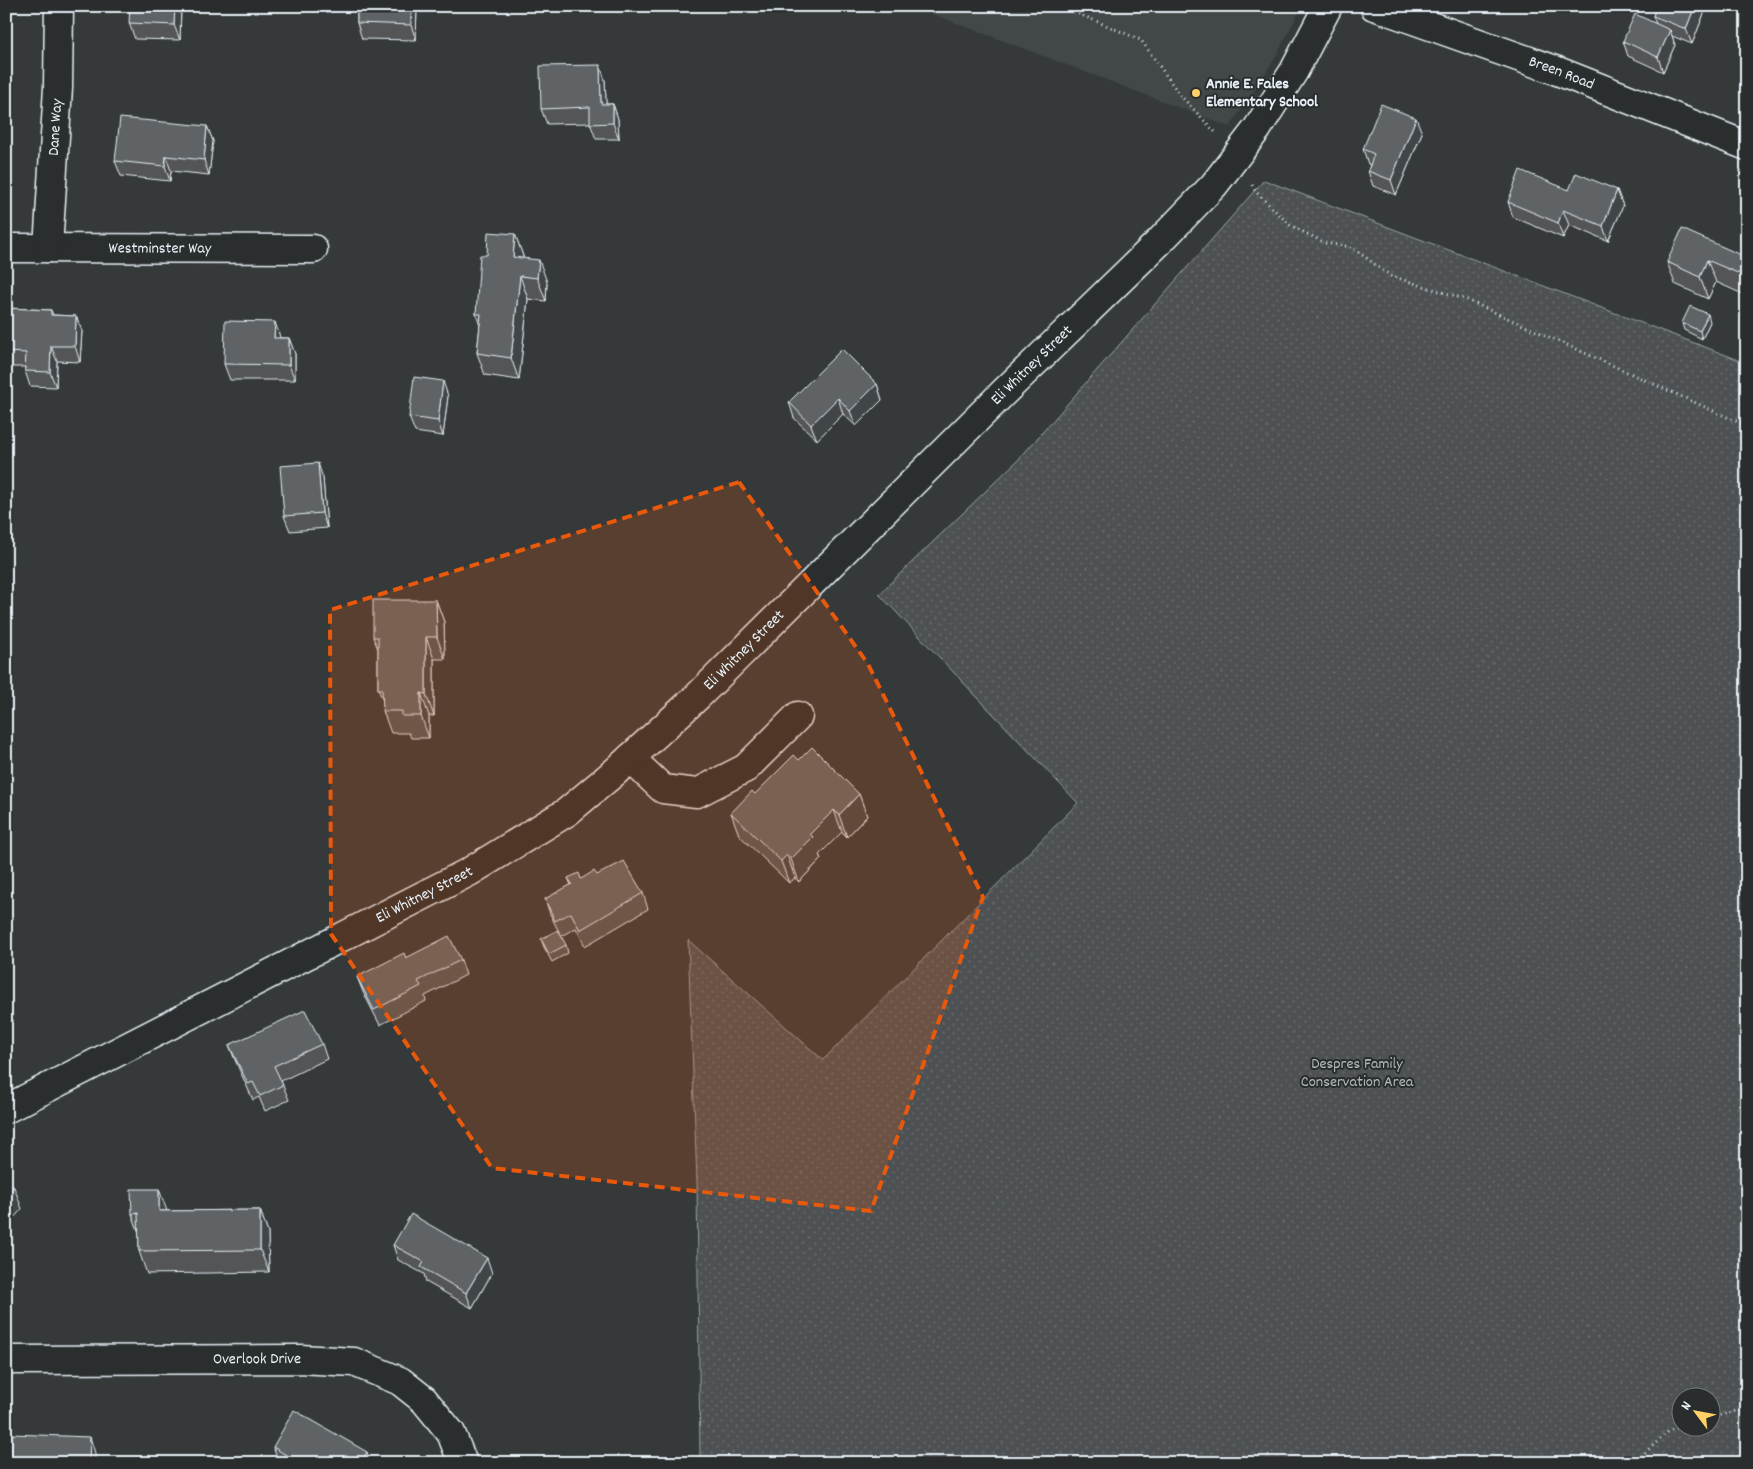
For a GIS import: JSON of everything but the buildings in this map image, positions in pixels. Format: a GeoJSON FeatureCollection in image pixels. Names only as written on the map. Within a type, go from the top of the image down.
{"type":"FeatureCollection","features":[{"type":"Feature","properties":{"kind":"street","name":"Dane Way"},"geometry":{"type":"LineString","coordinates":[[48,248],[58,88],[59,6]]}},
{"type":"Feature","properties":{"kind":"street","name":"Eli Whitney Street"},"geometry":{"type":"LineString","coordinates":[[6,1109],[469,872],[567,812],[705,690],[1004,392],[1159,242],[1214,184],[1257,129],[1294,71],[1328,6]]}},
{"type":"Feature","properties":{"kind":"street","name":"Breen Road"},"geometry":{"type":"LineString","coordinates":[[1374,6],[1555,70],[1747,146]]}},
{"type":"Feature","properties":{"kind":"street","name":"Westminster Way"},"geometry":{"type":"LineString","coordinates":[[6,248],[313,249]]}},
{"type":"Feature","properties":{"kind":"street"},"geometry":{"type":"LineString","coordinates":[[630,758],[663,790],[697,793],[746,768],[798,716]]}},
{"type":"Feature","properties":{"kind":"street","name":"Overlook Drive"},"geometry":{"type":"LineString","coordinates":[[6,1360],[300,1360],[354,1362],[400,1381],[424,1400],[451,1433],[463,1463]]}},
{"type":"Feature","properties":{"kind":"path"},"geometry":{"type":"LineString","coordinates":[[1060,6],[1141,40],[1180,95],[1224,140],[1239,152],[1254,190],[1290,225],[1325,243],[1351,247],[1391,276],[1465,299],[1747,426]]}},
{"type":"Feature","properties":{"kind":"path"},"geometry":{"type":"LineString","coordinates":[[1720,1415],[1747,1408]]}},
{"type":"Feature","properties":{"kind":"path"},"geometry":{"type":"LineString","coordinates":[[1634,1463],[1670,1430]]}},
{"type":"Feature","properties":{"kind":"highlighted area"},"geometry":{"type":"Polygon","coordinates":[[[739,482],[868,664],[983,897],[871,1211],[492,1168],[331,934],[330,610],[739,482]]]}},
{"type":"Feature","properties":{"kind":"shaded area","name":"Annie E. Fales Elementary School"},"geometry":{"type":"Polygon","coordinates":[[[911,6],[1302,6],[1274,60],[1230,127],[911,6]]]}},
{"type":"Feature","properties":{"kind":"green space","name":"Despres Family Conservation Area"},"geometry":{"type":"Polygon","coordinates":[[[1264,180],[1747,363],[1747,1463],[700,1463],[697,1182],[688,940],[823,1060],[1078,803],[879,594],[1019,459],[1264,180]]]}},
{"type":"Feature","properties":{"kind":"place","name":"Annie E. Fales Elementary School"},"geometry":{"type":"Point","coordinates":[1196,93]}}]}
